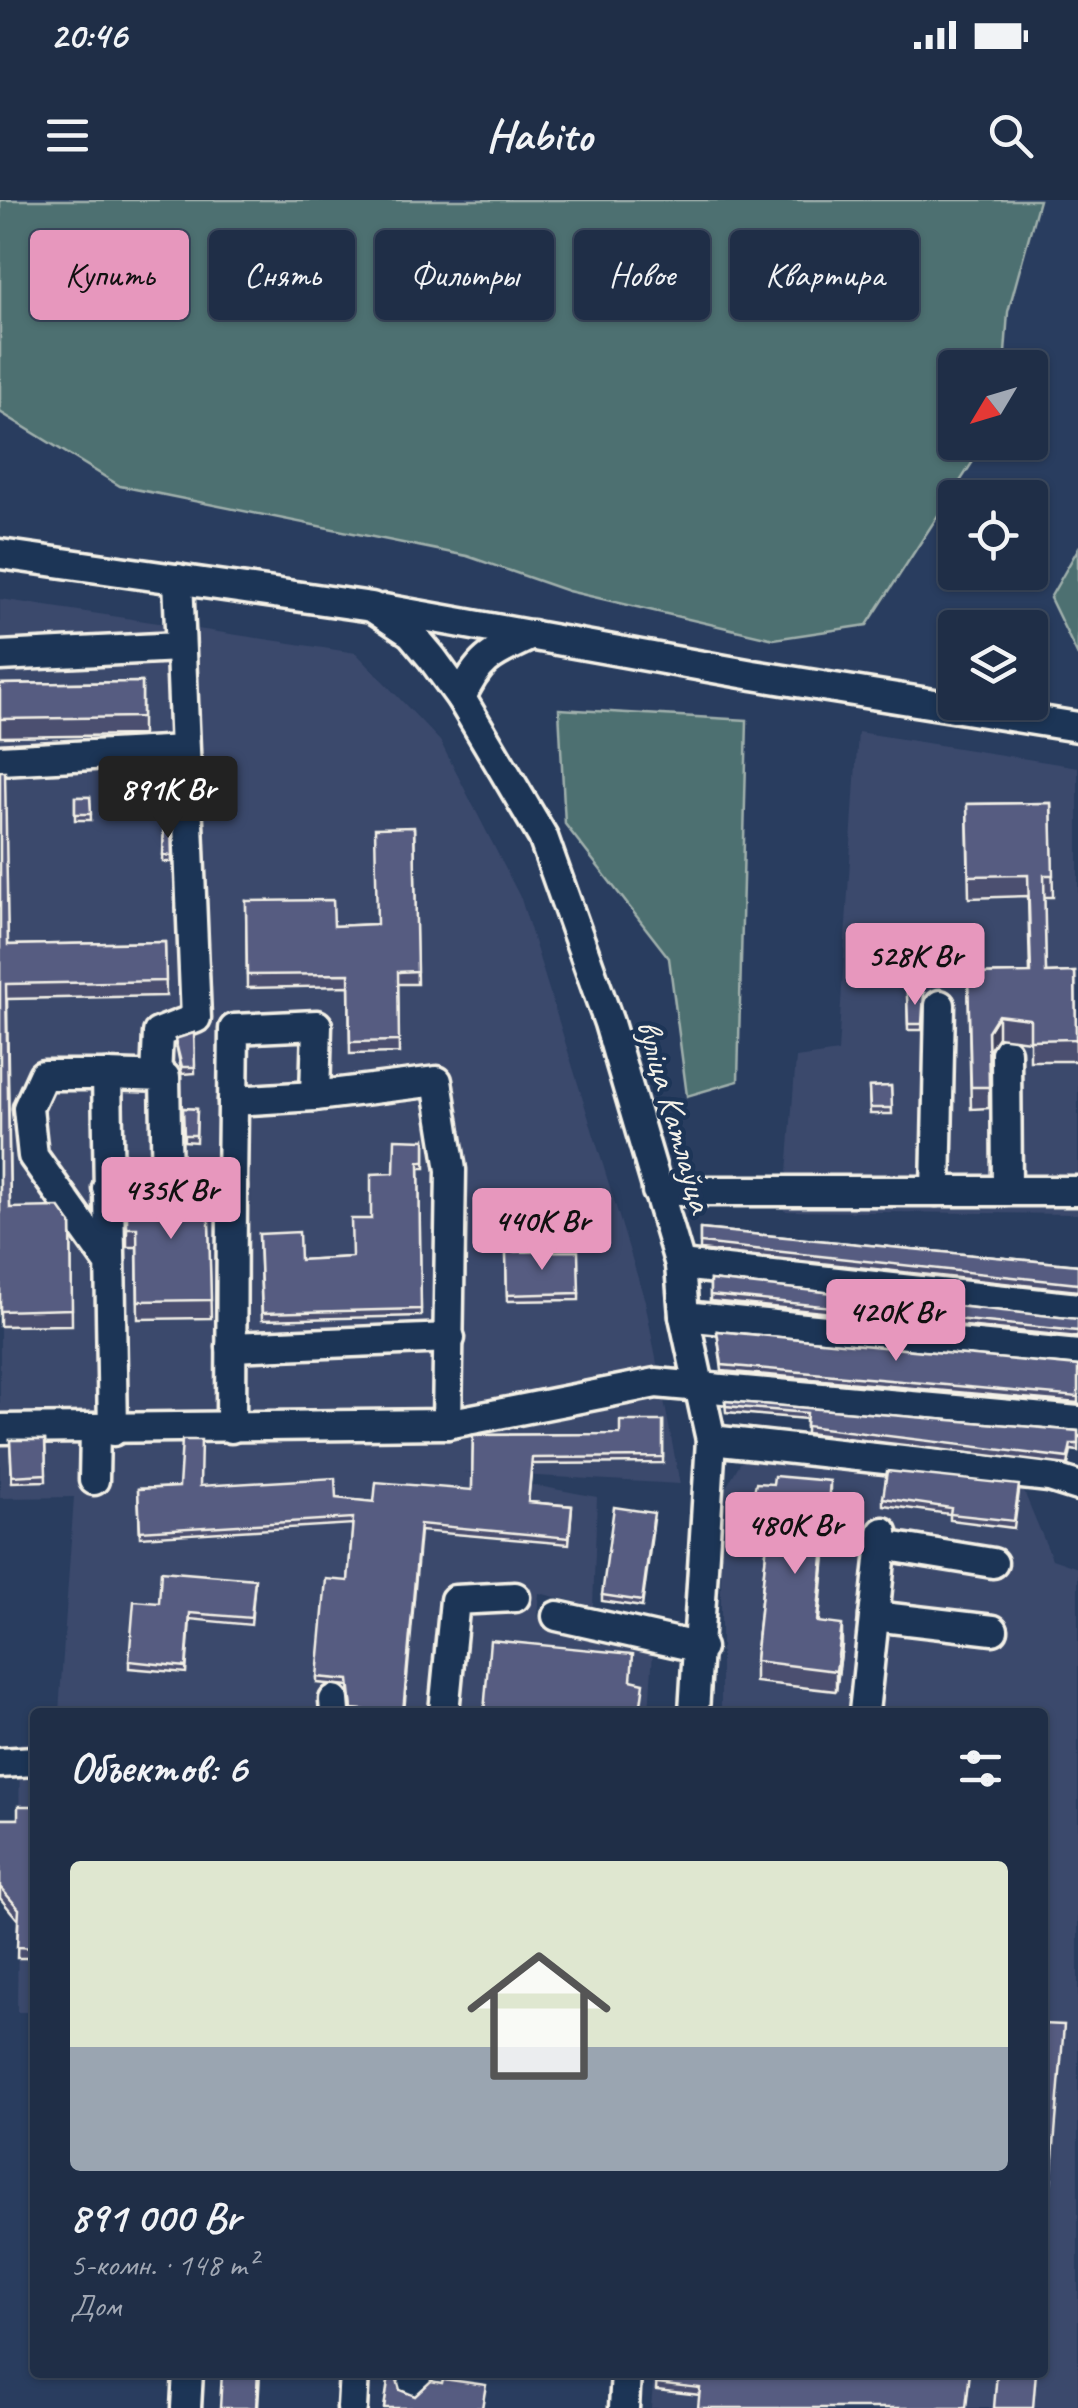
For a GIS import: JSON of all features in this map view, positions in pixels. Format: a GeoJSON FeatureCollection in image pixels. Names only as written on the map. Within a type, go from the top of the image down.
{"type":"FeatureCollection","features":[{"type":"Feature","properties":{"kind":"street","name":"вуліца Катлаўца"},"geometry":{"type":"LineString","coordinates":[[0,554],[372,607],[1078,727]]}},
{"type":"Feature","properties":{"kind":"street"},"geometry":{"type":"LineString","coordinates":[[156,1077],[158,1033],[196,1018],[178,579]]}},
{"type":"Feature","properties":{"kind":"street","name":"вуліца Катлаўца"},"geometry":{"type":"LineString","coordinates":[[372,607],[410,633],[462,698],[543,837],[610,1023],[680,1266],[684,1316],[711,1440],[694,1708]]}},
{"type":"Feature","properties":{"kind":"street"},"geometry":{"type":"LineString","coordinates":[[462,698],[474,668],[485,657],[532,635]]}},
{"type":"Feature","properties":{"kind":"street"},"geometry":{"type":"LineString","coordinates":[[0,656],[179,646]]}},
{"type":"Feature","properties":{"kind":"street"},"geometry":{"type":"LineString","coordinates":[[0,760],[184,750]]}},
{"type":"Feature","properties":{"kind":"street"},"geometry":{"type":"LineString","coordinates":[[936,1191],[940,1006]]}},
{"type":"Feature","properties":{"kind":"street"},"geometry":{"type":"LineString","coordinates":[[231,1428],[234,1029],[318,1025],[315,1096]]}},
{"type":"Feature","properties":{"kind":"street"},"geometry":{"type":"LineString","coordinates":[[1006,1052],[1007,1191]]}},
{"type":"Feature","properties":{"kind":"street"},"geometry":{"type":"LineString","coordinates":[[109,1263],[33,1156],[28,1108],[44,1075],[164,1078],[166,1186]]}},
{"type":"Feature","properties":{"kind":"street"},"geometry":{"type":"LineString","coordinates":[[94,1480],[104,1431],[109,1263],[107,1075]]}},
{"type":"Feature","properties":{"kind":"street"},"geometry":{"type":"LineString","coordinates":[[233,1101],[315,1096],[437,1081],[451,1170],[447,1424]]}},
{"type":"Feature","properties":{"kind":"street"},"geometry":{"type":"LineString","coordinates":[[107,1188],[232,1187]]}},
{"type":"Feature","properties":{"kind":"street"},"geometry":{"type":"LineString","coordinates":[[657,1192],[1078,1191]]}},
{"type":"Feature","properties":{"kind":"street"},"geometry":{"type":"LineString","coordinates":[[680,1266],[1078,1308]]}},
{"type":"Feature","properties":{"kind":"street"},"geometry":{"type":"LineString","coordinates":[[684,1316],[1078,1354]]}},
{"type":"Feature","properties":{"kind":"street"},"geometry":{"type":"LineString","coordinates":[[231,1347],[450,1338]]}},
{"type":"Feature","properties":{"kind":"street"},"geometry":{"type":"LineString","coordinates":[[0,1429],[104,1431],[447,1424],[656,1383],[1078,1421]]}},
{"type":"Feature","properties":{"kind":"street"},"geometry":{"type":"LineString","coordinates":[[711,1440],[1049,1477],[1078,1486]]}},
{"type":"Feature","properties":{"kind":"street"},"geometry":{"type":"LineString","coordinates":[[864,1708],[882,1538],[993,1563]]}},
{"type":"Feature","properties":{"kind":"street"},"geometry":{"type":"LineString","coordinates":[[444,1708],[455,1600],[514,1598]]}},
{"type":"Feature","properties":{"kind":"street"},"geometry":{"type":"LineString","coordinates":[[557,1616],[700,1648]]}},
{"type":"Feature","properties":{"kind":"street"},"geometry":{"type":"LineString","coordinates":[[874,1616],[993,1630]]}},
{"type":"Feature","properties":{"kind":"street"},"geometry":{"type":"LineString","coordinates":[[0,1763],[30,1762]]}},
{"type":"Feature","properties":{"kind":"street"},"geometry":{"type":"LineString","coordinates":[[186,2408],[188,2378]]}},
{"type":"Feature","properties":{"kind":"street"},"geometry":{"type":"LineString","coordinates":[[352,2408],[354,2378]]}},
{"type":"Feature","properties":{"kind":"street"},"geometry":{"type":"LineString","coordinates":[[624,2408],[626,2378]]}},
{"type":"Feature","properties":{"kind":"shaded area"},"geometry":{"type":"Polygon","coordinates":[[[0,599],[356,653],[440,741],[521,899],[645,1301],[680,1484],[464,1472],[597,1497],[593,1606],[539,1593],[537,1617],[653,1651],[649,1708],[59,1708],[74,1497],[0,1498],[0,599]]]}},
{"type":"Feature","properties":{"kind":"shaded area"},"geometry":{"type":"Polygon","coordinates":[[[858,732],[1078,767],[1078,1214],[784,1211],[796,1058],[838,1052],[858,732]]]}},
{"type":"Feature","properties":{"kind":"shaded area"},"geometry":{"type":"Polygon","coordinates":[[[746,1453],[1020,1482],[1052,1559],[1078,1568],[1078,2408],[651,2408],[654,2378],[1048,2378],[1048,1708],[721,1708],[721,1496],[746,1453]]]}},
{"type":"Feature","properties":{"kind":"shaded area"},"geometry":{"type":"Polygon","coordinates":[[[30,1742],[30,2012],[17,2012],[20,1743],[30,1742]]]}},
{"type":"Feature","properties":{"kind":"green space"},"geometry":{"type":"Polygon","coordinates":[[[0,200],[1039,200],[1008,312],[1005,350],[938,350],[938,460],[974,460],[961,480],[938,480],[938,515],[867,625],[774,639],[568,591],[467,556],[120,486],[0,412],[0,200]]]}},
{"type":"Feature","properties":{"kind":"green space"},"geometry":{"type":"Polygon","coordinates":[[[1078,549],[1078,656],[1050,598],[1078,549]]]}},
{"type":"Feature","properties":{"kind":"green space"},"geometry":{"type":"Polygon","coordinates":[[[559,709],[747,720],[738,1081],[687,1096],[669,958],[565,824],[559,709]]]}},
{"type":"Feature","properties":{"kind":"building"},"geometry":{"type":"Polygon","coordinates":[[[142,682],[142,717],[0,719],[0,684],[142,682]]]}},
{"type":"Feature","properties":{"kind":"building"},"geometry":{"type":"Polygon","coordinates":[[[0,771],[5,771],[8,945],[165,942],[166,981],[6,984],[10,1208],[59,1207],[71,1224],[72,1309],[0,1311],[0,771]]]}},
{"type":"Feature","properties":{"kind":"building"},"geometry":{"type":"Polygon","coordinates":[[[75,797],[90,797],[91,814],[75,814],[75,797]]]}},
{"type":"Feature","properties":{"kind":"building"},"geometry":{"type":"Polygon","coordinates":[[[1051,803],[1053,875],[1044,875],[1046,973],[1075,972],[1076,1039],[1030,1040],[1030,1019],[998,1015],[988,1031],[989,1087],[971,1087],[968,974],[1031,973],[1028,875],[969,876],[967,804],[1051,803]]]}},
{"type":"Feature","properties":{"kind":"building"},"geometry":{"type":"Polygon","coordinates":[[[164,826],[171,826],[172,856],[163,855],[164,826]]]}},
{"type":"Feature","properties":{"kind":"building"},"geometry":{"type":"Polygon","coordinates":[[[414,827],[417,971],[398,972],[399,1041],[350,1042],[349,974],[247,975],[246,901],[333,900],[334,926],[377,924],[375,828],[414,827]]]}},
{"type":"Feature","properties":{"kind":"building"},"geometry":{"type":"Polygon","coordinates":[[[907,993],[924,993],[922,1024],[908,1024],[907,993]]]}},
{"type":"Feature","properties":{"kind":"building"},"geometry":{"type":"Polygon","coordinates":[[[194,1033],[195,1067],[182,1067],[175,1039],[194,1033]]]}},
{"type":"Feature","properties":{"kind":"building"},"geometry":{"type":"Polygon","coordinates":[[[891,1086],[892,1108],[870,1108],[869,1087],[891,1086]]]}},
{"type":"Feature","properties":{"kind":"building"},"geometry":{"type":"Polygon","coordinates":[[[183,1108],[197,1109],[196,1135],[184,1135],[183,1108]]]}},
{"type":"Feature","properties":{"kind":"building"},"geometry":{"type":"Polygon","coordinates":[[[395,1139],[425,1140],[425,1162],[419,1162],[421,1309],[262,1313],[259,1234],[299,1232],[300,1260],[352,1257],[351,1219],[371,1219],[371,1174],[394,1173],[395,1139]]]}},
{"type":"Feature","properties":{"kind":"building"},"geometry":{"type":"Polygon","coordinates":[[[208,1186],[211,1300],[138,1301],[137,1228],[127,1228],[127,1187],[208,1186]]]}},
{"type":"Feature","properties":{"kind":"building"},"geometry":{"type":"Polygon","coordinates":[[[700,1229],[1078,1265],[1078,1284],[700,1243],[700,1229]]]}},
{"type":"Feature","properties":{"kind":"building"},"geometry":{"type":"Polygon","coordinates":[[[578,1251],[579,1293],[507,1295],[506,1252],[578,1251]]]}},
{"type":"Feature","properties":{"kind":"building"},"geometry":{"type":"Polygon","coordinates":[[[710,1280],[1078,1319],[1078,1331],[710,1295],[710,1280]]]}},
{"type":"Feature","properties":{"kind":"building"},"geometry":{"type":"Polygon","coordinates":[[[717,1331],[1078,1366],[1078,1397],[722,1365],[717,1331]]]}},
{"type":"Feature","properties":{"kind":"building"},"geometry":{"type":"Polygon","coordinates":[[[725,1401],[1078,1431],[1078,1444],[1071,1444],[1068,1458],[806,1426],[807,1413],[726,1406],[725,1401]]]}},
{"type":"Feature","properties":{"kind":"building"},"geometry":{"type":"Polygon","coordinates":[[[620,1421],[663,1421],[663,1457],[532,1458],[528,1502],[572,1506],[569,1538],[420,1524],[403,1708],[352,1708],[349,1680],[317,1677],[326,1579],[348,1581],[353,1518],[140,1531],[138,1489],[179,1487],[182,1440],[201,1440],[200,1486],[335,1478],[336,1498],[374,1502],[376,1482],[472,1490],[473,1435],[620,1434],[620,1421]]]}},
{"type":"Feature","properties":{"kind":"building"},"geometry":{"type":"Polygon","coordinates":[[[10,1440],[45,1440],[46,1474],[12,1476],[10,1440]]]}},
{"type":"Feature","properties":{"kind":"building"},"geometry":{"type":"Polygon","coordinates":[[[887,1471],[1019,1485],[1014,1521],[950,1514],[951,1508],[883,1498],[887,1471]]]}},
{"type":"Feature","properties":{"kind":"building"},"geometry":{"type":"Polygon","coordinates":[[[774,1476],[830,1481],[817,1622],[842,1625],[836,1671],[755,1661],[771,1503],[752,1501],[756,1483],[773,1484],[774,1476]]]}},
{"type":"Feature","properties":{"kind":"building"},"geometry":{"type":"Polygon","coordinates":[[[614,1507],[654,1513],[642,1601],[602,1595],[614,1507]]]}},
{"type":"Feature","properties":{"kind":"building"},"geometry":{"type":"Polygon","coordinates":[[[161,1571],[255,1579],[251,1618],[190,1613],[186,1667],[129,1661],[134,1601],[159,1603],[161,1571]]]}},
{"type":"Feature","properties":{"kind":"building"},"geometry":{"type":"Polygon","coordinates":[[[490,1640],[633,1654],[631,1680],[644,1683],[641,1708],[484,1708],[490,1640]]]}},
{"type":"Feature","properties":{"kind":"building"},"geometry":{"type":"Polygon","coordinates":[[[18,1806],[30,1806],[30,1948],[17,1947],[19,1909],[0,1887],[0,1819],[18,1819],[18,1806]]]}},
{"type":"Feature","properties":{"kind":"building"},"geometry":{"type":"Polygon","coordinates":[[[1048,2024],[1064,2025],[1048,2218],[1048,2024]]]}},
{"type":"Feature","properties":{"kind":"building"},"geometry":{"type":"Polygon","coordinates":[[[222,2378],[258,2378],[256,2408],[220,2408],[222,2378]]]}},
{"type":"Feature","properties":{"kind":"building"},"geometry":{"type":"Polygon","coordinates":[[[389,2378],[397,2378],[400,2390],[415,2396],[431,2381],[442,2383],[443,2379],[486,2385],[482,2408],[384,2408],[389,2378]]]}},
{"type":"Feature","properties":{"kind":"building"},"geometry":{"type":"Polygon","coordinates":[[[656,2378],[969,2378],[966,2408],[698,2408],[700,2388],[656,2383],[656,2378]]]}},
{"type":"Feature","properties":{"kind":"building"},"geometry":{"type":"Polygon","coordinates":[[[996,2378],[1036,2378],[1033,2408],[994,2408],[996,2378]]]}}]}
